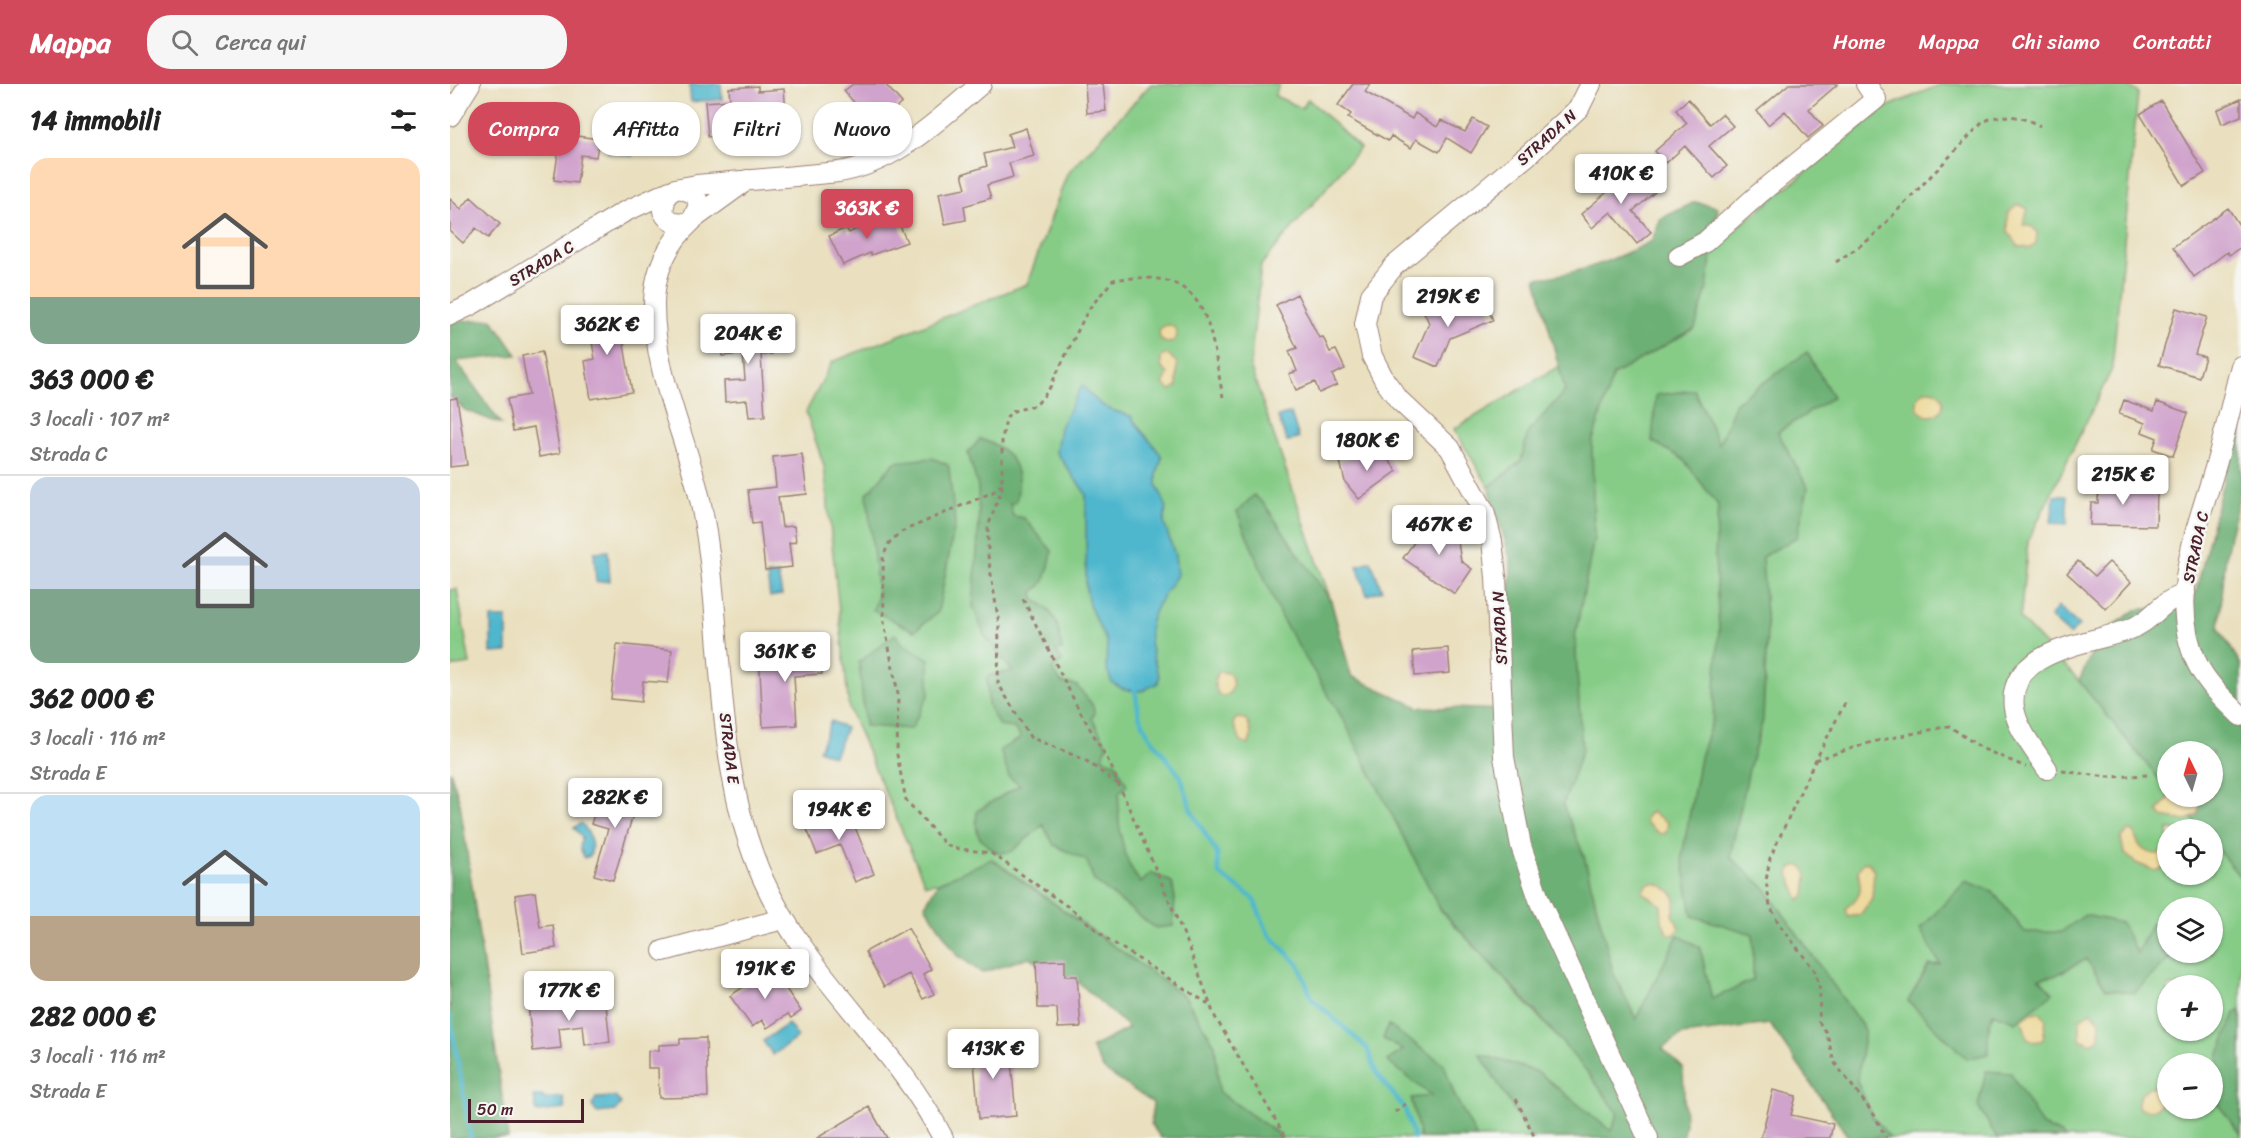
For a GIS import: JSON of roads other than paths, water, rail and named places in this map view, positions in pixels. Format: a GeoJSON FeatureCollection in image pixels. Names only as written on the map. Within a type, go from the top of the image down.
{"type":"FeatureCollection","features":[{"type":"Feature","properties":{"kind":"street"},"geometry":{"type":"LineString","coordinates":[[450,116],[470,84]]}},
{"type":"Feature","properties":{"kind":"street","name":"STRADA C"},"geometry":{"type":"LineString","coordinates":[[450,315],[632,208],[675,190],[840,171],[867,165],[891,154],[919,135],[981,84]]}},
{"type":"Feature","properties":{"kind":"street","name":"STRADA N"},"geometry":{"type":"LineString","coordinates":[[1591,84],[1579,108],[1528,155],[1394,266],[1371,296],[1365,324],[1372,356],[1385,381],[1399,400],[1450,448],[1484,511],[1492,542],[1496,577],[1506,768],[1521,846],[1540,902],[1648,1138]]}},
{"type":"Feature","properties":{"kind":"street"},"geometry":{"type":"LineString","coordinates":[[1679,256],[1705,242],[1760,193],[1876,99],[1866,84]]}},
{"type":"Feature","properties":{"kind":"street"},"geometry":{"type":"LineString","coordinates":[[632,208],[647,207],[664,213],[679,224],[694,219],[747,180]]}},
{"type":"Feature","properties":{"kind":"street"},"geometry":{"type":"LineString","coordinates":[[664,213],[664,200],[675,190],[691,191],[698,200],[694,219]]}},
{"type":"Feature","properties":{"kind":"street","name":"STRADA E"},"geometry":{"type":"LineString","coordinates":[[664,213],[660,268],[654,303],[658,348],[664,381],[701,503],[736,791],[751,850],[783,920],[809,958],[914,1091],[943,1138]]}},
{"type":"Feature","properties":{"kind":"street","name":"STRADA E"},"geometry":{"type":"LineString","coordinates":[[660,268],[669,246],[694,219]]}},
{"type":"Feature","properties":{"kind":"street","name":"STRADA C"},"geometry":{"type":"LineString","coordinates":[[2241,366],[2191,549],[2185,593],[2188,636],[2197,663],[2217,691],[2241,716]]}},
{"type":"Feature","properties":{"kind":"street"},"geometry":{"type":"LineString","coordinates":[[2047,770],[2014,709],[2015,686],[2025,670],[2037,660],[2052,654],[2145,623],[2166,603],[2185,593]]}},
{"type":"Feature","properties":{"kind":"street"},"geometry":{"type":"LineString","coordinates":[[663,951],[783,920]]}},
{"type":"Feature","properties":{"kind":"water"},"geometry":{"type":"Polygon","coordinates":[[[721,84],[722,99],[691,102],[689,85],[721,84]]]}},
{"type":"Feature","properties":{"kind":"water"},"geometry":{"type":"Polygon","coordinates":[[[576,309],[583,336],[569,339],[564,312],[576,309]]]}},
{"type":"Feature","properties":{"kind":"water"},"geometry":{"type":"Polygon","coordinates":[[[1082,385],[1103,406],[1131,416],[1162,457],[1157,474],[1157,485],[1166,506],[1164,523],[1175,555],[1177,575],[1154,612],[1151,622],[1151,645],[1159,676],[1158,683],[1142,691],[1126,690],[1112,683],[1106,667],[1107,643],[1089,605],[1086,588],[1086,494],[1056,452],[1060,427],[1082,385]]]}},
{"type":"Feature","properties":{"kind":"water"},"geometry":{"type":"Polygon","coordinates":[[[1291,413],[1299,438],[1287,442],[1278,417],[1291,413]]]}},
{"type":"Feature","properties":{"kind":"water"},"geometry":{"type":"Polygon","coordinates":[[[2054,496],[2067,496],[2067,524],[2051,523],[2054,496]]]}},
{"type":"Feature","properties":{"kind":"water"},"geometry":{"type":"Polygon","coordinates":[[[608,551],[610,581],[596,582],[594,552],[608,551]]]}},
{"type":"Feature","properties":{"kind":"water"},"geometry":{"type":"Polygon","coordinates":[[[1371,561],[1382,590],[1367,595],[1357,566],[1371,561]]]}},
{"type":"Feature","properties":{"kind":"water"},"geometry":{"type":"Polygon","coordinates":[[[778,574],[782,595],[770,597],[767,575],[778,574]]]}},
{"type":"Feature","properties":{"kind":"water"},"geometry":{"type":"Polygon","coordinates":[[[2058,607],[2079,625],[2070,635],[2050,617],[2058,607]]]}},
{"type":"Feature","properties":{"kind":"water"},"geometry":{"type":"Polygon","coordinates":[[[491,618],[507,618],[507,652],[491,653],[491,618]]]}},
{"type":"Feature","properties":{"kind":"water"},"geometry":{"type":"Polygon","coordinates":[[[831,721],[846,728],[834,756],[819,750],[831,721]]]}},
{"type":"Feature","properties":{"kind":"water"},"geometry":{"type":"Polygon","coordinates":[[[581,823],[587,830],[591,843],[590,856],[584,858],[580,847],[582,837],[574,828],[581,823]]]}},
{"type":"Feature","properties":{"kind":"water"},"geometry":{"type":"Polygon","coordinates":[[[788,1024],[798,1037],[773,1055],[763,1041],[788,1024]]]}},
{"type":"Feature","properties":{"kind":"water"},"geometry":{"type":"Polygon","coordinates":[[[534,1096],[543,1096],[544,1099],[563,1097],[565,1109],[536,1112],[534,1096]]]}},
{"type":"Feature","properties":{"kind":"water"},"geometry":{"type":"Polygon","coordinates":[[[615,1097],[621,1103],[616,1111],[597,1113],[592,1106],[596,1098],[615,1097]]]}},
{"type":"Feature","properties":{"kind":"waterway"},"geometry":{"type":"LineString","coordinates":[[1135,690],[1139,715],[1148,734],[1181,777],[1192,812],[1217,853],[1219,874],[1253,898],[1268,933],[1299,965],[1312,999],[1367,1048],[1377,1074],[1405,1109],[1414,1138]]}},
{"type":"Feature","properties":{"kind":"waterway"},"geometry":{"type":"LineString","coordinates":[[450,1016],[471,1138]]}}]}
